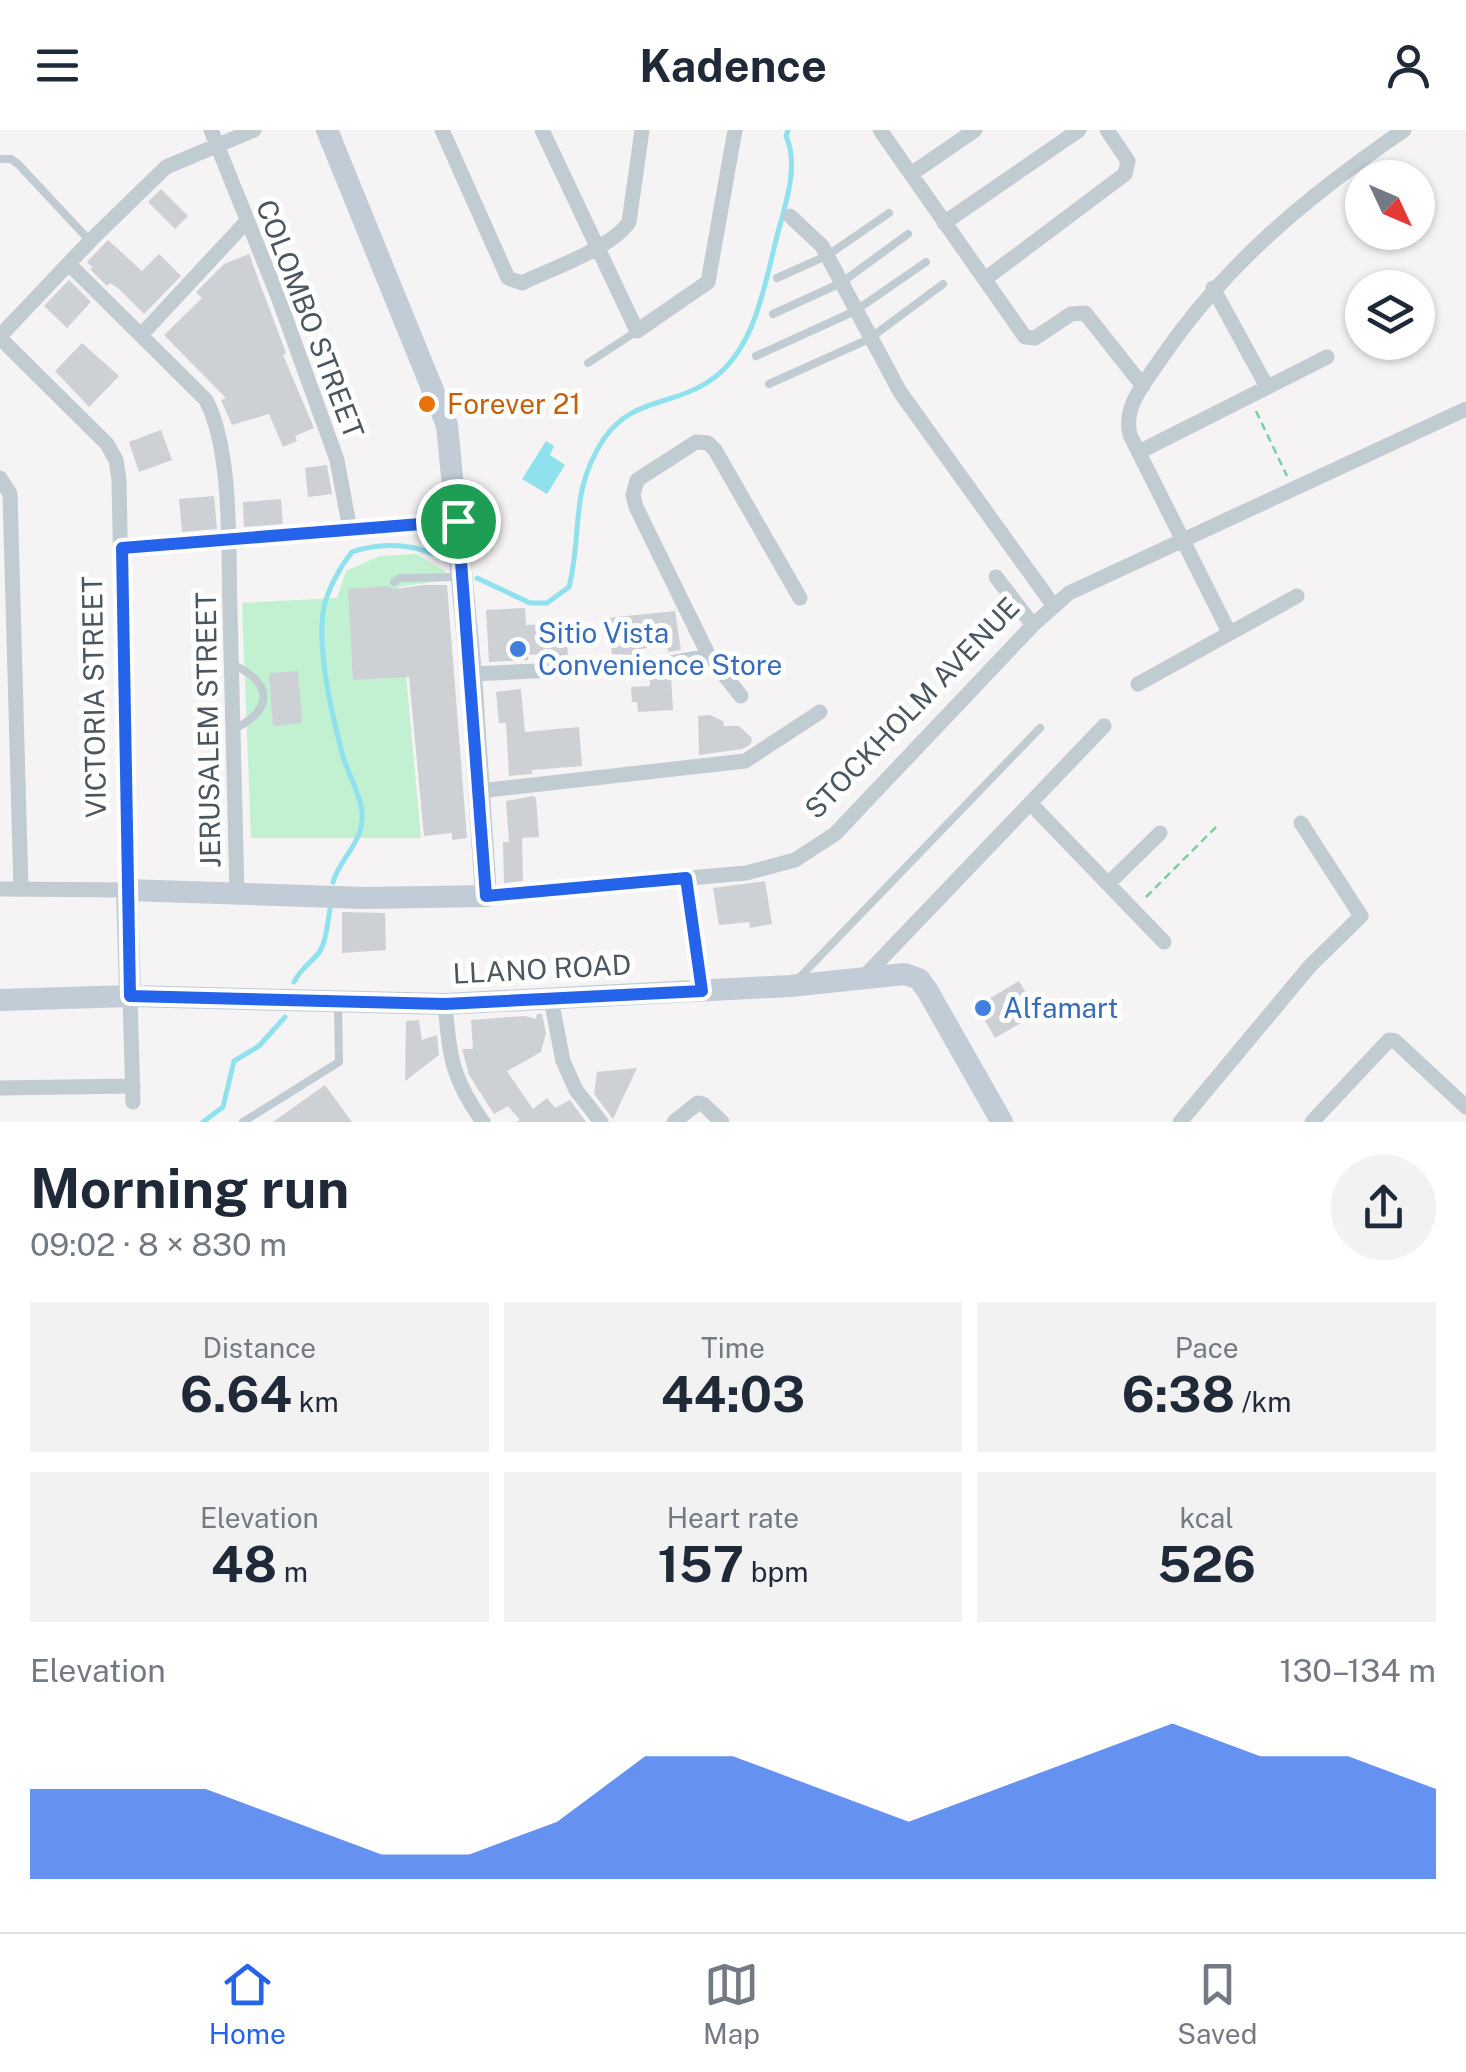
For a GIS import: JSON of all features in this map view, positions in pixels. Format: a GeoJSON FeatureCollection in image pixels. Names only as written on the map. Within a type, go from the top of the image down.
{"type":"FeatureCollection","features":[{"type":"Feature","properties":{"kind":"street"},"geometry":{"type":"LineString","coordinates":[[0,337],[166,167],[214,137],[254,130]]}},
{"type":"Feature","properties":{"kind":"street"},"geometry":{"type":"LineString","coordinates":[[326,130],[450,440],[486,896]]}},
{"type":"Feature","properties":{"kind":"street"},"geometry":{"type":"LineString","coordinates":[[442,130],[508,278],[515,283],[595,248],[624,230],[629,222],[642,130]]}},
{"type":"Feature","properties":{"kind":"street"},"geometry":{"type":"LineString","coordinates":[[542,130],[637,331],[708,282],[735,130]]}},
{"type":"Feature","properties":{"kind":"street"},"geometry":{"type":"LineString","coordinates":[[880,130],[1025,337],[1035,338],[1071,314],[1085,314],[1143,386]]}},
{"type":"Feature","properties":{"kind":"street"},"geometry":{"type":"LineString","coordinates":[[911,174],[974,130]]}},
{"type":"Feature","properties":{"kind":"street"},"geometry":{"type":"LineString","coordinates":[[944,224],[1079,130]]}},
{"type":"Feature","properties":{"kind":"street"},"geometry":{"type":"LineString","coordinates":[[984,278],[1126,174],[1128,161],[1107,130]]}},
{"type":"Feature","properties":{"kind":"street"},"geometry":{"type":"LineString","coordinates":[[1229,632],[1139,452],[1126,418],[1143,386],[1213,288],[1298,206],[1404,130]]}},
{"type":"Feature","properties":{"kind":"street","name":"COLOMBO STREET"},"geometry":{"type":"LineString","coordinates":[[214,137],[277,294],[337,460],[350,530]]}},
{"type":"Feature","properties":{"kind":"street"},"geometry":{"type":"LineString","coordinates":[[790,216],[814,236],[828,255],[869,339],[919,421],[1054,606]]}},
{"type":"Feature","properties":{"kind":"street"},"geometry":{"type":"LineString","coordinates":[[142,334],[246,222]]}},
{"type":"Feature","properties":{"kind":"street","name":"JERUSALEM STREET"},"geometry":{"type":"LineString","coordinates":[[70,264],[206,400],[216,418],[228,540],[237,894]]}},
{"type":"Feature","properties":{"kind":"street"},"geometry":{"type":"LineString","coordinates":[[1213,288],[1267,387]]}},
{"type":"Feature","properties":{"kind":"street","name":"VICTORIA STREET"},"geometry":{"type":"LineString","coordinates":[[0,337],[107,444],[116,460],[122,548],[133,1094],[0,1088]]}},
{"type":"Feature","properties":{"kind":"street"},"geometry":{"type":"LineString","coordinates":[[1139,452],[1328,357]]}},
{"type":"Feature","properties":{"kind":"street","name":"STOCKHOLM AVENUE"},"geometry":{"type":"LineString","coordinates":[[0,889],[413,898],[486,896],[774,867],[816,849],[1034,625],[1089,582],[1466,408]]}},
{"type":"Feature","properties":{"kind":"street"},"geometry":{"type":"LineString","coordinates":[[740,696],[709,656],[636,507],[636,480],[696,442],[708,443],[800,598]]}},
{"type":"Feature","properties":{"kind":"street"},"geometry":{"type":"LineString","coordinates":[[0,478],[10,494],[21,889]]}},
{"type":"Feature","properties":{"kind":"street"},"geometry":{"type":"LineString","coordinates":[[122,548],[458,521]]}},
{"type":"Feature","properties":{"kind":"street"},"geometry":{"type":"LineString","coordinates":[[996,576],[1034,625]]}},
{"type":"Feature","properties":{"kind":"street"},"geometry":{"type":"LineString","coordinates":[[1138,684],[1296,596]]}},
{"type":"Feature","properties":{"kind":"street"},"geometry":{"type":"LineString","coordinates":[[470,674],[660,665],[709,656]]}},
{"type":"Feature","properties":{"kind":"street"},"geometry":{"type":"LineString","coordinates":[[479,791],[745,761],[820,712]]}},
{"type":"Feature","properties":{"kind":"street"},"geometry":{"type":"LineString","coordinates":[[861,980],[1104,726]]}},
{"type":"Feature","properties":{"kind":"street"},"geometry":{"type":"LineString","coordinates":[[1030,803],[1164,942]]}},
{"type":"Feature","properties":{"kind":"street"},"geometry":{"type":"LineString","coordinates":[[1180,1122],[1310,966],[1361,916],[1300,823]]}},
{"type":"Feature","properties":{"kind":"street"},"geometry":{"type":"LineString","coordinates":[[1109,883],[1160,833]]}},
{"type":"Feature","properties":{"kind":"street","name":"LLANO ROAD"},"geometry":{"type":"LineString","coordinates":[[0,1000],[130,996],[445,1004],[790,986],[906,974],[919,980],[1002,1122]]}},
{"type":"Feature","properties":{"kind":"street"},"geometry":{"type":"LineString","coordinates":[[551,999],[563,1061],[576,1090],[601,1122]]}},
{"type":"Feature","properties":{"kind":"street"},"geometry":{"type":"LineString","coordinates":[[445,1004],[456,1079],[483,1122]]}},
{"type":"Feature","properties":{"kind":"street"},"geometry":{"type":"LineString","coordinates":[[1312,1122],[1389,1040],[1395,1041],[1466,1107]]}},
{"type":"Feature","properties":{"kind":"street"},"geometry":{"type":"LineString","coordinates":[[674,1122],[692,1105],[703,1104],[722,1122]]}},
{"type":"Feature","properties":{"kind":"lane"},"geometry":{"type":"LineString","coordinates":[[0,158],[11,158],[18,164],[90,241]]}},
{"type":"Feature","properties":{"kind":"lane"},"geometry":{"type":"LineString","coordinates":[[776,278],[828,255],[890,212]]}},
{"type":"Feature","properties":{"kind":"lane"},"geometry":{"type":"LineString","coordinates":[[773,314],[841,283],[908,234]]}},
{"type":"Feature","properties":{"kind":"lane"},"geometry":{"type":"LineString","coordinates":[[756,356],[855,311],[926,262]]}},
{"type":"Feature","properties":{"kind":"lane"},"geometry":{"type":"LineString","coordinates":[[769,384],[869,339],[943,284]]}},
{"type":"Feature","properties":{"kind":"lane"},"geometry":{"type":"LineString","coordinates":[[588,363],[637,331]]}},
{"type":"Feature","properties":{"kind":"lane"},"geometry":{"type":"LineString","coordinates":[[394,582],[400,578],[460,577]]}},
{"type":"Feature","properties":{"kind":"lane"},"geometry":{"type":"LineString","coordinates":[[231,664],[255,675],[264,690],[263,703],[254,719],[233,730]]}},
{"type":"Feature","properties":{"kind":"lane"},"geometry":{"type":"LineString","coordinates":[[790,986],[1040,728]]}},
{"type":"Feature","properties":{"kind":"lane"},"geometry":{"type":"LineString","coordinates":[[243,1122],[339,1062],[338,1002]]}},
{"type":"Feature","properties":{"kind":"path"},"geometry":{"type":"LineString","coordinates":[[1249,396],[1293,489]]}},
{"type":"Feature","properties":{"kind":"path"},"geometry":{"type":"LineString","coordinates":[[1134,910],[1216,827]]}},
{"type":"Feature","properties":{"kind":"path"},"geometry":{"type":"LineString","coordinates":[[686,878],[702,991]]}},
{"type":"Feature","properties":{"kind":"green space"},"geometry":{"type":"Polygon","coordinates":[[[416,554],[445,571],[446,580],[398,587],[421,838],[251,838],[242,603],[337,598],[346,571],[380,556],[416,554]]]}},
{"type":"Feature","properties":{"kind":"water"},"geometry":{"type":"Polygon","coordinates":[[[546,441],[554,446],[550,455],[565,465],[547,494],[522,479],[546,441]]]}},
{"type":"Feature","properties":{"kind":"building"},"geometry":{"type":"Polygon","coordinates":[[[161,189],[188,216],[175,229],[148,202],[161,189]]]}},
{"type":"Feature","properties":{"kind":"building"},"geometry":{"type":"Polygon","coordinates":[[[108,240],[142,271],[159,254],[181,276],[144,314],[119,289],[110,283],[107,286],[90,269],[93,268],[87,262],[108,240]]]}},
{"type":"Feature","properties":{"kind":"building"},"geometry":{"type":"Polygon","coordinates":[[[249,254],[286,353],[283,355],[314,428],[295,436],[297,441],[283,447],[269,414],[232,425],[221,400],[226,398],[164,335],[202,298],[196,292],[224,264],[249,254]]]}},
{"type":"Feature","properties":{"kind":"building"},"geometry":{"type":"Polygon","coordinates":[[[69,280],[91,302],[67,328],[44,306],[69,280]]]}},
{"type":"Feature","properties":{"kind":"building"},"geometry":{"type":"Polygon","coordinates":[[[82,343],[119,376],[89,407],[55,371],[82,343]]]}},
{"type":"Feature","properties":{"kind":"building"},"geometry":{"type":"Polygon","coordinates":[[[161,430],[172,460],[139,472],[129,442],[161,430]]]}},
{"type":"Feature","properties":{"kind":"building"},"geometry":{"type":"Polygon","coordinates":[[[327,465],[332,494],[308,497],[305,468],[327,465]]]}},
{"type":"Feature","properties":{"kind":"building"},"geometry":{"type":"Polygon","coordinates":[[[214,496],[217,529],[182,532],[179,499],[214,496]]]}},
{"type":"Feature","properties":{"kind":"building"},"geometry":{"type":"Polygon","coordinates":[[[281,499],[283,524],[244,527],[243,502],[281,499]]]}},
{"type":"Feature","properties":{"kind":"building"},"geometry":{"type":"Polygon","coordinates":[[[447,585],[467,838],[452,840],[452,833],[424,836],[409,677],[353,680],[348,589],[447,585]]]}},
{"type":"Feature","properties":{"kind":"building"},"geometry":{"type":"Polygon","coordinates":[[[525,608],[526,625],[566,623],[568,658],[555,659],[555,653],[528,655],[528,660],[489,662],[486,610],[525,608]]]}},
{"type":"Feature","properties":{"kind":"building"},"geometry":{"type":"Polygon","coordinates":[[[675,611],[681,650],[668,652],[667,645],[633,650],[633,655],[612,654],[607,618],[675,611]]]}},
{"type":"Feature","properties":{"kind":"building"},"geometry":{"type":"Polygon","coordinates":[[[298,671],[302,723],[273,726],[269,673],[298,671]]]}},
{"type":"Feature","properties":{"kind":"building"},"geometry":{"type":"Polygon","coordinates":[[[671,677],[673,710],[638,712],[637,702],[632,702],[631,687],[650,686],[650,678],[671,677]]]}},
{"type":"Feature","properties":{"kind":"building"},"geometry":{"type":"Polygon","coordinates":[[[521,689],[525,732],[579,727],[582,766],[509,776],[506,723],[499,723],[496,692],[521,689]]]}},
{"type":"Feature","properties":{"kind":"building"},"geometry":{"type":"Polygon","coordinates":[[[710,715],[723,721],[724,726],[739,726],[752,738],[751,744],[742,749],[699,755],[698,716],[710,715]]]}},
{"type":"Feature","properties":{"kind":"building"},"geometry":{"type":"Polygon","coordinates":[[[533,796],[539,837],[522,838],[523,881],[504,883],[503,842],[509,842],[506,801],[533,796]]]}},
{"type":"Feature","properties":{"kind":"building"},"geometry":{"type":"Polygon","coordinates":[[[765,881],[772,924],[750,928],[749,922],[719,925],[713,888],[765,881]]]}},
{"type":"Feature","properties":{"kind":"building"},"geometry":{"type":"Polygon","coordinates":[[[342,912],[385,913],[386,950],[342,953],[342,912]]]}},
{"type":"Feature","properties":{"kind":"building"},"geometry":{"type":"Polygon","coordinates":[[[1019,981],[1038,1013],[995,1038],[977,1006],[1019,981]]]}},
{"type":"Feature","properties":{"kind":"building"},"geometry":{"type":"Polygon","coordinates":[[[537,1014],[542,1014],[546,1033],[541,1052],[507,1071],[533,1109],[547,1098],[555,1108],[570,1100],[586,1122],[516,1122],[520,1120],[508,1106],[494,1114],[469,1075],[462,1049],[473,1049],[471,1020],[525,1016],[536,1019],[537,1014]]]}},
{"type":"Feature","properties":{"kind":"building"},"geometry":{"type":"Polygon","coordinates":[[[419,1020],[422,1040],[437,1035],[439,1055],[405,1081],[406,1021],[419,1020]]]}},
{"type":"Feature","properties":{"kind":"building"},"geometry":{"type":"Polygon","coordinates":[[[637,1068],[613,1119],[594,1094],[597,1072],[637,1068]]]}},
{"type":"Feature","properties":{"kind":"building"},"geometry":{"type":"Polygon","coordinates":[[[325,1085],[352,1122],[273,1122],[325,1085]]]}},
{"type":"Feature","properties":{"kind":"waterway"},"geometry":{"type":"LineString","coordinates":[[477,578],[530,603],[547,603],[569,587],[585,477],[603,440],[626,417],[708,382],[736,354],[755,318],[786,201],[791,174],[788,130]]}},
{"type":"Feature","properties":{"kind":"waterway"},"geometry":{"type":"LineString","coordinates":[[333,882],[360,832],[362,812],[342,753],[326,681],[322,623],[328,593],[352,552],[389,546],[413,548],[448,561]]}},
{"type":"Feature","properties":{"kind":"waterway"},"geometry":{"type":"LineString","coordinates":[[294,982],[322,947],[330,910]]}},
{"type":"Feature","properties":{"kind":"waterway"},"geometry":{"type":"LineString","coordinates":[[203,1122],[223,1107],[234,1061],[259,1046],[285,1017]]}},
{"type":"Feature","properties":{"kind":"place","name":"Forever 21"},"geometry":{"type":"Point","coordinates":[427,404]}},
{"type":"Feature","properties":{"kind":"place","name":"Sitio Vista Convenience Store"},"geometry":{"type":"Point","coordinates":[518,649]}},
{"type":"Feature","properties":{"kind":"place","name":"Alfamart"},"geometry":{"type":"Point","coordinates":[983,1008]}},
{"type":"Feature","properties":{"kind":"route"},"geometry":{"type":"LineString","coordinates":[[458,521],[486,896],[686,878],[702,991],[445,1004],[130,996],[122,548],[458,521]]}}]}
